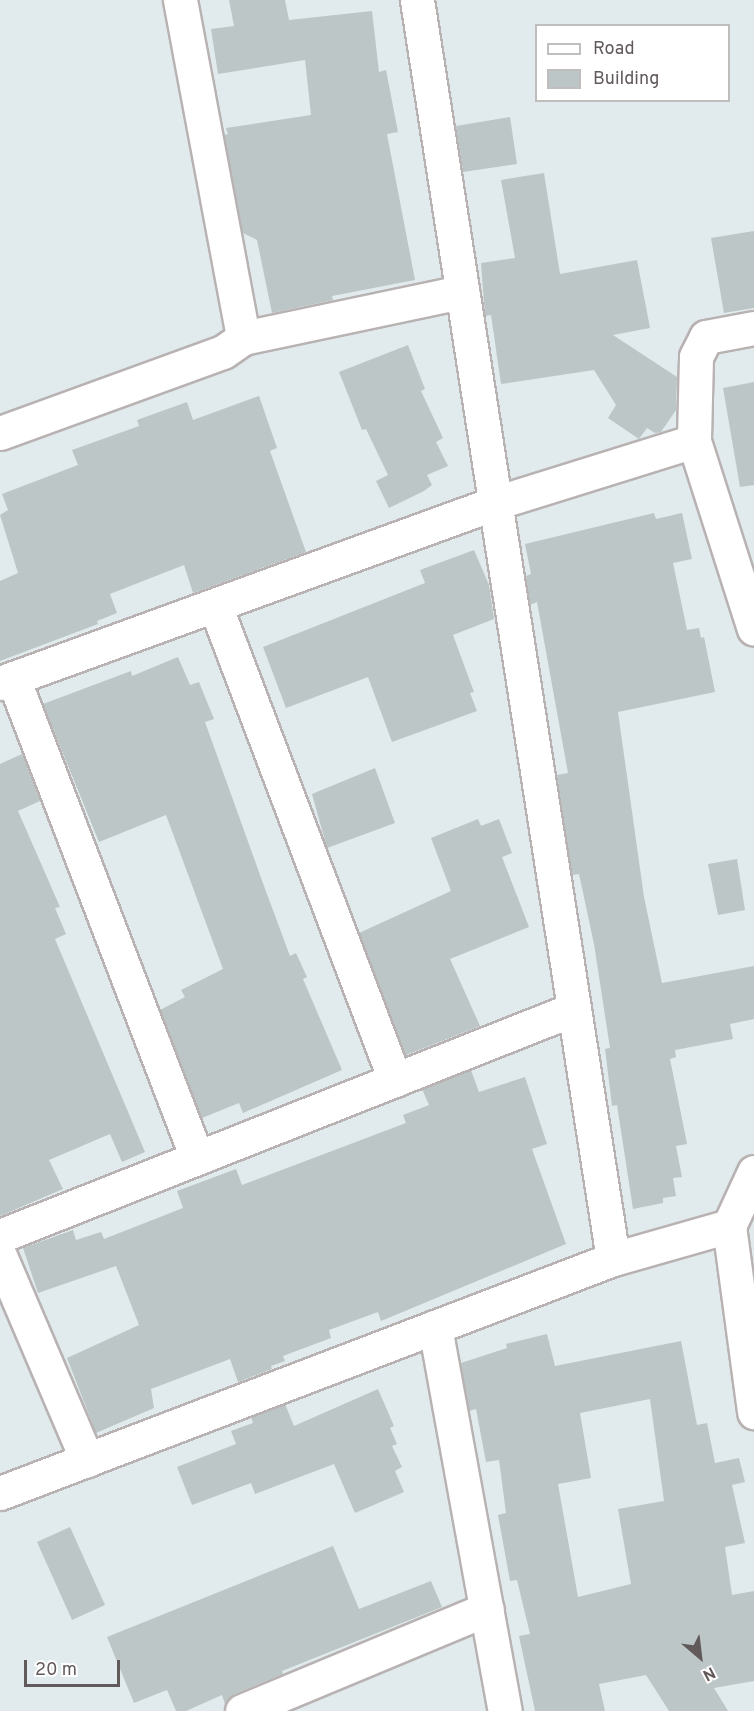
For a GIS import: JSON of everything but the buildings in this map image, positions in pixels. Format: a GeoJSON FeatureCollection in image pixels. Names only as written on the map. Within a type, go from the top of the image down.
{"type":"FeatureCollection","features":[{"type":"Feature","properties":{"kind":"street"},"geometry":{"type":"LineString","coordinates":[[180,0],[243,338]]}},
{"type":"Feature","properties":{"kind":"street"},"geometry":{"type":"LineString","coordinates":[[417,0],[613,1259]]}},
{"type":"Feature","properties":{"kind":"street"},"geometry":{"type":"LineString","coordinates":[[0,433],[223,352],[243,338],[462,292]]}},
{"type":"Feature","properties":{"kind":"street"},"geometry":{"type":"LineString","coordinates":[[754,328],[706,337],[696,357],[694,441],[754,629]]}},
{"type":"Feature","properties":{"kind":"street"},"geometry":{"type":"LineString","coordinates":[[197,1158],[7,680],[495,503],[694,441]]}},
{"type":"Feature","properties":{"kind":"street"},"geometry":{"type":"LineString","coordinates":[[215,605],[395,1080]]}},
{"type":"Feature","properties":{"kind":"street"},"geometry":{"type":"LineString","coordinates":[[0,1236],[574,1009]]}},
{"type":"Feature","properties":{"kind":"street"},"geometry":{"type":"LineString","coordinates":[[754,1172],[729,1226],[754,1412]]}},
{"type":"Feature","properties":{"kind":"street"},"geometry":{"type":"LineString","coordinates":[[0,1493],[613,1259],[729,1226]]}},
{"type":"Feature","properties":{"kind":"street"},"geometry":{"type":"LineString","coordinates":[[0,1256],[87,1460]]}},
{"type":"Feature","properties":{"kind":"street"},"geometry":{"type":"LineString","coordinates":[[435,1327],[505,1711]]}},
{"type":"Feature","properties":{"kind":"street"},"geometry":{"type":"LineString","coordinates":[[242,1711],[487,1609]]}}]}
